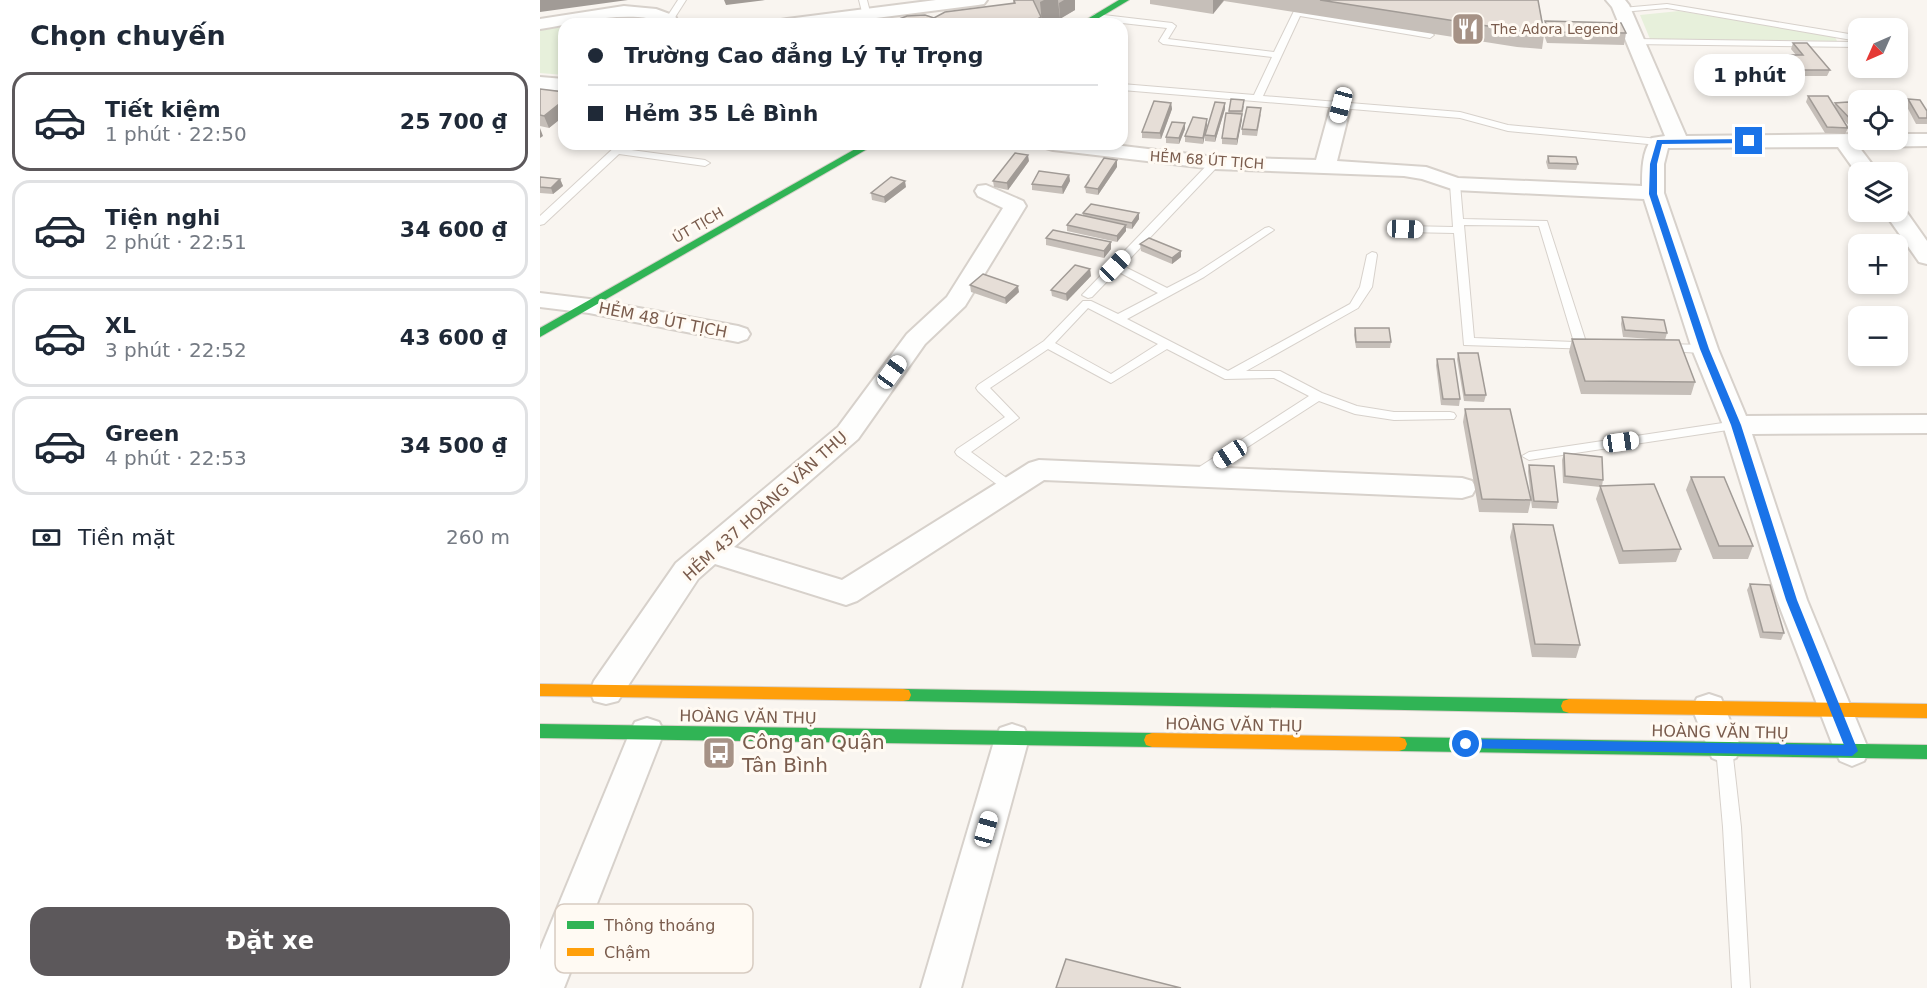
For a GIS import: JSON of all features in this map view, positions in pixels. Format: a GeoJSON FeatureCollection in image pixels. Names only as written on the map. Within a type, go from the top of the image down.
{"type":"FeatureCollection","features":[{"type":"Feature","properties":{"kind":"main road"},"geometry":{"type":"LineString","coordinates":[[1093,18],[1125,0]]}},
{"type":"Feature","properties":{"kind":"main road","name":"ÚT TỊCH"},"geometry":{"type":"LineString","coordinates":[[540,333],[860,150]]}},
{"type":"Feature","properties":{"kind":"main road","name":"HOÀNG VĂN THỤ"},"geometry":{"type":"LineString","coordinates":[[540,690],[1927,711]]}},
{"type":"Feature","properties":{"kind":"main road","name":"HOÀNG VĂN THỤ"},"geometry":{"type":"LineString","coordinates":[[540,731],[1927,752]]}},
{"type":"Feature","properties":{"kind":"street"},"geometry":{"type":"LineString","coordinates":[[830,18],[978,0]]}},
{"type":"Feature","properties":{"kind":"street"},"geometry":{"type":"LineString","coordinates":[[1618,5],[1635,42],[1669,142]]}},
{"type":"Feature","properties":{"kind":"street"},"geometry":{"type":"LineString","coordinates":[[585,18],[637,11],[661,15],[664,18]]}},
{"type":"Feature","properties":{"kind":"street"},"geometry":{"type":"LineString","coordinates":[[540,24],[558,22]]}},
{"type":"Feature","properties":{"kind":"street"},"geometry":{"type":"LineString","coordinates":[[540,83],[558,85]]}},
{"type":"Feature","properties":{"kind":"street"},"geometry":{"type":"LineString","coordinates":[[1325,166],[1341,105]]}},
{"type":"Feature","properties":{"kind":"street"},"geometry":{"type":"LineString","coordinates":[[1669,142],[1927,140]]}},
{"type":"Feature","properties":{"kind":"street"},"geometry":{"type":"LineString","coordinates":[[1844,141],[1860,162]]}},
{"type":"Feature","properties":{"kind":"street"},"geometry":{"type":"LineString","coordinates":[[1669,142],[1653,164],[1653,194],[1705,349],[1736,425],[1792,600],[1852,751]]}},
{"type":"Feature","properties":{"kind":"street","name":"HẺM 68 ÚT TỊCH"},"geometry":{"type":"LineString","coordinates":[[1104,150],[1215,163],[1325,166],[1426,173],[1455,184],[1653,194]]}},
{"type":"Feature","properties":{"kind":"street","name":"HẺM 437 HOÀNG VĂN THỤ"},"geometry":{"type":"LineString","coordinates":[[606,692],[687,571],[848,433],[916,339],[956,301],[1015,206],[986,191]]}},
{"type":"Feature","properties":{"kind":"street"},"geometry":{"type":"LineString","coordinates":[[1901,222],[1927,257]]}},
{"type":"Feature","properties":{"kind":"street","name":"HẺM 48 ÚT TỊCH"},"geometry":{"type":"LineString","coordinates":[[540,300],[589,306],[738,334]]}},
{"type":"Feature","properties":{"kind":"street"},"geometry":{"type":"LineString","coordinates":[[1736,425],[1927,424]]}},
{"type":"Feature","properties":{"kind":"street"},"geometry":{"type":"LineString","coordinates":[[709,551],[846,593],[1039,470],[1462,488]]}},
{"type":"Feature","properties":{"kind":"street"},"geometry":{"type":"LineString","coordinates":[[1709,708],[1724,748]]}},
{"type":"Feature","properties":{"kind":"street"},"geometry":{"type":"LineString","coordinates":[[578,904],[647,732]]}},
{"type":"Feature","properties":{"kind":"street"},"geometry":{"type":"LineString","coordinates":[[941,988],[1012,738]]}},
{"type":"Feature","properties":{"kind":"street"},"geometry":{"type":"LineString","coordinates":[[544,988],[555,961]]}},
{"type":"Feature","properties":{"kind":"lane"},"geometry":{"type":"LineString","coordinates":[[671,18],[682,0]]}},
{"type":"Feature","properties":{"kind":"lane"},"geometry":{"type":"LineString","coordinates":[[1618,5],[1667,6],[1855,38],[1858,45],[1635,42]]}},
{"type":"Feature","properties":{"kind":"lane"},"geometry":{"type":"LineString","coordinates":[[1257,98],[1297,13],[1430,35]]}},
{"type":"Feature","properties":{"kind":"lane"},"geometry":{"type":"LineString","coordinates":[[1128,23],[1172,26],[1163,41],[1277,55]]}},
{"type":"Feature","properties":{"kind":"lane"},"geometry":{"type":"LineString","coordinates":[[1128,87],[1460,115],[1508,128],[1669,142]]}},
{"type":"Feature","properties":{"kind":"lane"},"geometry":{"type":"LineString","coordinates":[[540,222],[618,150]]}},
{"type":"Feature","properties":{"kind":"lane"},"geometry":{"type":"LineString","coordinates":[[631,150],[705,163]]}},
{"type":"Feature","properties":{"kind":"lane"},"geometry":{"type":"LineString","coordinates":[[1011,488],[962,452],[1013,418],[982,388],[1048,344],[1115,266],[1215,163]]}},
{"type":"Feature","properties":{"kind":"lane"},"geometry":{"type":"LineString","coordinates":[[1455,184],[1468,342],[1604,346]]}},
{"type":"Feature","properties":{"kind":"lane"},"geometry":{"type":"LineString","coordinates":[[1405,229],[1543,223],[1581,345]]}},
{"type":"Feature","properties":{"kind":"lane"},"geometry":{"type":"LineString","coordinates":[[1118,319],[1200,275],[1269,230]]}},
{"type":"Feature","properties":{"kind":"lane"},"geometry":{"type":"LineString","coordinates":[[1229,376],[1354,306],[1366,287],[1372,255]]}},
{"type":"Feature","properties":{"kind":"lane"},"geometry":{"type":"LineString","coordinates":[[1115,266],[1167,293]]}},
{"type":"Feature","properties":{"kind":"lane"},"geometry":{"type":"LineString","coordinates":[[1087,299],[1118,319],[1229,376],[1276,374],[1318,396],[1355,410],[1394,416],[1450,416]]}},
{"type":"Feature","properties":{"kind":"lane"},"geometry":{"type":"LineString","coordinates":[[1048,344],[1110,379],[1166,344]]}},
{"type":"Feature","properties":{"kind":"lane"},"geometry":{"type":"LineString","coordinates":[[1648,347],[1705,349]]}},
{"type":"Feature","properties":{"kind":"lane"},"geometry":{"type":"LineString","coordinates":[[1195,476],[1318,396]]}},
{"type":"Feature","properties":{"kind":"lane"},"geometry":{"type":"LineString","coordinates":[[1529,456],[1736,425]]}},
{"type":"Feature","properties":{"kind":"lane"},"geometry":{"type":"LineString","coordinates":[[1724,748],[1732,827],[1741,988]]}},
{"type":"Feature","properties":{"kind":"green space"},"geometry":{"type":"Polygon","coordinates":[[[1679,11],[1835,37],[1837,41],[1650,39],[1640,15],[1679,11]]]}},
{"type":"Feature","properties":{"kind":"green space"},"geometry":{"type":"Polygon","coordinates":[[[558,28],[558,74],[540,73],[540,30],[558,28]]]}},
{"type":"Feature","properties":{"kind":"building"},"geometry":{"type":"Polygon","coordinates":[[[1014,0],[1033,0],[1041,17],[934,18],[945,12],[1015,3],[1014,0]]]}},
{"type":"Feature","properties":{"kind":"building"},"geometry":{"type":"Polygon","coordinates":[[[1320,0],[1538,0],[1544,33],[1520,31],[1320,0]]]}},
{"type":"Feature","properties":{"kind":"building"},"geometry":{"type":"Polygon","coordinates":[[[925,15],[934,18],[902,18],[907,16],[925,15]]]}},
{"type":"Feature","properties":{"kind":"building"},"geometry":{"type":"Polygon","coordinates":[[[1545,21],[1621,23],[1626,33],[1549,32],[1545,21]]]}},
{"type":"Feature","properties":{"kind":"building"},"geometry":{"type":"Polygon","coordinates":[[[1793,43],[1807,43],[1830,70],[1802,70],[1790,55],[1803,55],[1793,43]]]}},
{"type":"Feature","properties":{"kind":"building"},"geometry":{"type":"Polygon","coordinates":[[[540,89],[558,91],[558,105],[544,116],[540,115],[540,89]]]}},
{"type":"Feature","properties":{"kind":"building"},"geometry":{"type":"Polygon","coordinates":[[[1808,96],[1828,96],[1848,128],[1827,127],[1808,96]]]}},
{"type":"Feature","properties":{"kind":"building"},"geometry":{"type":"Polygon","coordinates":[[[1231,99],[1244,100],[1242,111],[1229,111],[1231,99]]]}},
{"type":"Feature","properties":{"kind":"building"},"geometry":{"type":"Polygon","coordinates":[[[1908,99],[1920,100],[1927,111],[1927,118],[1919,118],[1908,99]]]}},
{"type":"Feature","properties":{"kind":"building"},"geometry":{"type":"Polygon","coordinates":[[[1154,101],[1171,103],[1160,133],[1142,132],[1154,101]]]}},
{"type":"Feature","properties":{"kind":"building"},"geometry":{"type":"Polygon","coordinates":[[[1215,102],[1225,103],[1215,136],[1205,135],[1215,102]]]}},
{"type":"Feature","properties":{"kind":"building"},"geometry":{"type":"Polygon","coordinates":[[[1848,102],[1848,117],[1835,103],[1848,102]]]}},
{"type":"Feature","properties":{"kind":"building"},"geometry":{"type":"Polygon","coordinates":[[[1247,107],[1261,108],[1257,130],[1242,129],[1247,107]]]}},
{"type":"Feature","properties":{"kind":"building"},"geometry":{"type":"Polygon","coordinates":[[[1226,113],[1242,114],[1237,139],[1222,138],[1226,113]]]}},
{"type":"Feature","properties":{"kind":"building"},"geometry":{"type":"Polygon","coordinates":[[[1193,117],[1207,119],[1203,138],[1185,136],[1193,117]]]}},
{"type":"Feature","properties":{"kind":"building"},"geometry":{"type":"Polygon","coordinates":[[[1172,122],[1185,123],[1179,138],[1166,137],[1172,122]]]}},
{"type":"Feature","properties":{"kind":"building"},"geometry":{"type":"Polygon","coordinates":[[[1015,153],[1028,155],[1007,183],[993,181],[1015,153]]]}},
{"type":"Feature","properties":{"kind":"building"},"geometry":{"type":"Polygon","coordinates":[[[1548,156],[1576,157],[1578,164],[1549,163],[1548,156]]]}},
{"type":"Feature","properties":{"kind":"building"},"geometry":{"type":"Polygon","coordinates":[[[1104,158],[1117,160],[1098,189],[1085,187],[1104,158]]]}},
{"type":"Feature","properties":{"kind":"building"},"geometry":{"type":"Polygon","coordinates":[[[1039,171],[1069,175],[1062,187],[1032,184],[1039,171]]]}},
{"type":"Feature","properties":{"kind":"building"},"geometry":{"type":"Polygon","coordinates":[[[540,177],[560,179],[551,188],[540,187],[540,177]]]}},
{"type":"Feature","properties":{"kind":"building"},"geometry":{"type":"Polygon","coordinates":[[[891,177],[905,181],[884,197],[871,193],[891,177]]]}},
{"type":"Feature","properties":{"kind":"building"},"geometry":{"type":"Polygon","coordinates":[[[1091,204],[1139,213],[1132,223],[1083,213],[1091,204]]]}},
{"type":"Feature","properties":{"kind":"building"},"geometry":{"type":"Polygon","coordinates":[[[1076,214],[1126,225],[1117,236],[1067,225],[1076,214]]]}},
{"type":"Feature","properties":{"kind":"building"},"geometry":{"type":"Polygon","coordinates":[[[1053,230],[1111,242],[1104,251],[1046,238],[1053,230]]]}},
{"type":"Feature","properties":{"kind":"building"},"geometry":{"type":"Polygon","coordinates":[[[1149,238],[1181,251],[1172,258],[1140,244],[1149,238]]]}},
{"type":"Feature","properties":{"kind":"building"},"geometry":{"type":"Polygon","coordinates":[[[1075,265],[1090,269],[1066,294],[1051,290],[1075,265]]]}},
{"type":"Feature","properties":{"kind":"building"},"geometry":{"type":"Polygon","coordinates":[[[983,274],[1018,286],[1005,298],[970,285],[983,274]]]}},
{"type":"Feature","properties":{"kind":"building"},"geometry":{"type":"Polygon","coordinates":[[[1622,317],[1664,320],[1667,333],[1625,330],[1622,317]]]}},
{"type":"Feature","properties":{"kind":"building"},"geometry":{"type":"Polygon","coordinates":[[[1355,328],[1389,328],[1391,342],[1356,342],[1355,328]]]}},
{"type":"Feature","properties":{"kind":"building"},"geometry":{"type":"Polygon","coordinates":[[[1572,339],[1679,340],[1695,382],[1585,381],[1572,339]]]}},
{"type":"Feature","properties":{"kind":"building"},"geometry":{"type":"Polygon","coordinates":[[[1458,353],[1478,353],[1486,395],[1465,395],[1458,353]]]}},
{"type":"Feature","properties":{"kind":"building"},"geometry":{"type":"Polygon","coordinates":[[[1437,359],[1454,359],[1460,399],[1443,399],[1437,359]]]}},
{"type":"Feature","properties":{"kind":"building"},"geometry":{"type":"Polygon","coordinates":[[[1465,409],[1510,409],[1531,500],[1482,499],[1465,409]]]}},
{"type":"Feature","properties":{"kind":"building"},"geometry":{"type":"Polygon","coordinates":[[[1564,453],[1602,457],[1603,480],[1565,476],[1564,453]]]}},
{"type":"Feature","properties":{"kind":"building"},"geometry":{"type":"Polygon","coordinates":[[[1529,465],[1554,466],[1558,502],[1534,501],[1529,465]]]}},
{"type":"Feature","properties":{"kind":"building"},"geometry":{"type":"Polygon","coordinates":[[[1691,477],[1724,477],[1753,546],[1719,546],[1691,477]]]}},
{"type":"Feature","properties":{"kind":"building"},"geometry":{"type":"Polygon","coordinates":[[[1654,484],[1681,549],[1623,551],[1600,486],[1654,484]]]}},
{"type":"Feature","properties":{"kind":"building"},"geometry":{"type":"Polygon","coordinates":[[[1513,524],[1553,525],[1580,645],[1535,644],[1513,524]]]}},
{"type":"Feature","properties":{"kind":"building"},"geometry":{"type":"Polygon","coordinates":[[[1750,584],[1770,585],[1784,633],[1763,632],[1750,584]]]}},
{"type":"Feature","properties":{"kind":"building"},"geometry":{"type":"Polygon","coordinates":[[[1066,959],[1181,988],[1056,988],[1066,959]]]}},
{"type":"Feature","properties":{"kind":"traffic: fast"},"geometry":{"type":"LineString","coordinates":[[1094,18],[1125,0]]}},
{"type":"Feature","properties":{"kind":"traffic: fast"},"geometry":{"type":"LineString","coordinates":[[540,333],[860,150]]}},
{"type":"Feature","properties":{"kind":"traffic: fast"},"geometry":{"type":"LineString","coordinates":[[903,695],[1569,706]]}},
{"type":"Feature","properties":{"kind":"traffic: fast"},"geometry":{"type":"LineString","coordinates":[[540,731],[1152,740]]}},
{"type":"Feature","properties":{"kind":"traffic: fast"},"geometry":{"type":"LineString","coordinates":[[1399,744],[1927,752]]}},
{"type":"Feature","properties":{"kind":"traffic: slow"},"geometry":{"type":"LineString","coordinates":[[540,690],[903,695]]}},
{"type":"Feature","properties":{"kind":"traffic: slow"},"geometry":{"type":"LineString","coordinates":[[1569,706],[1927,711]]}},
{"type":"Feature","properties":{"kind":"traffic: slow"},"geometry":{"type":"LineString","coordinates":[[1152,740],[1399,744]]}},
{"type":"Feature","properties":{"kind":"place","name":"The Adora Legend"},"geometry":{"type":"Point","coordinates":[1468,29]}},
{"type":"Feature","properties":{"kind":"place","name":"Công an Quận Tân Bình"},"geometry":{"type":"Point","coordinates":[719,753]}},
{"type":"Feature","properties":{"kind":"route"},"geometry":{"type":"LineString","coordinates":[[1466,744],[1852,751],[1792,600],[1736,425],[1705,349],[1653,194],[1653,164],[1659,142],[1749,141]]}}]}
